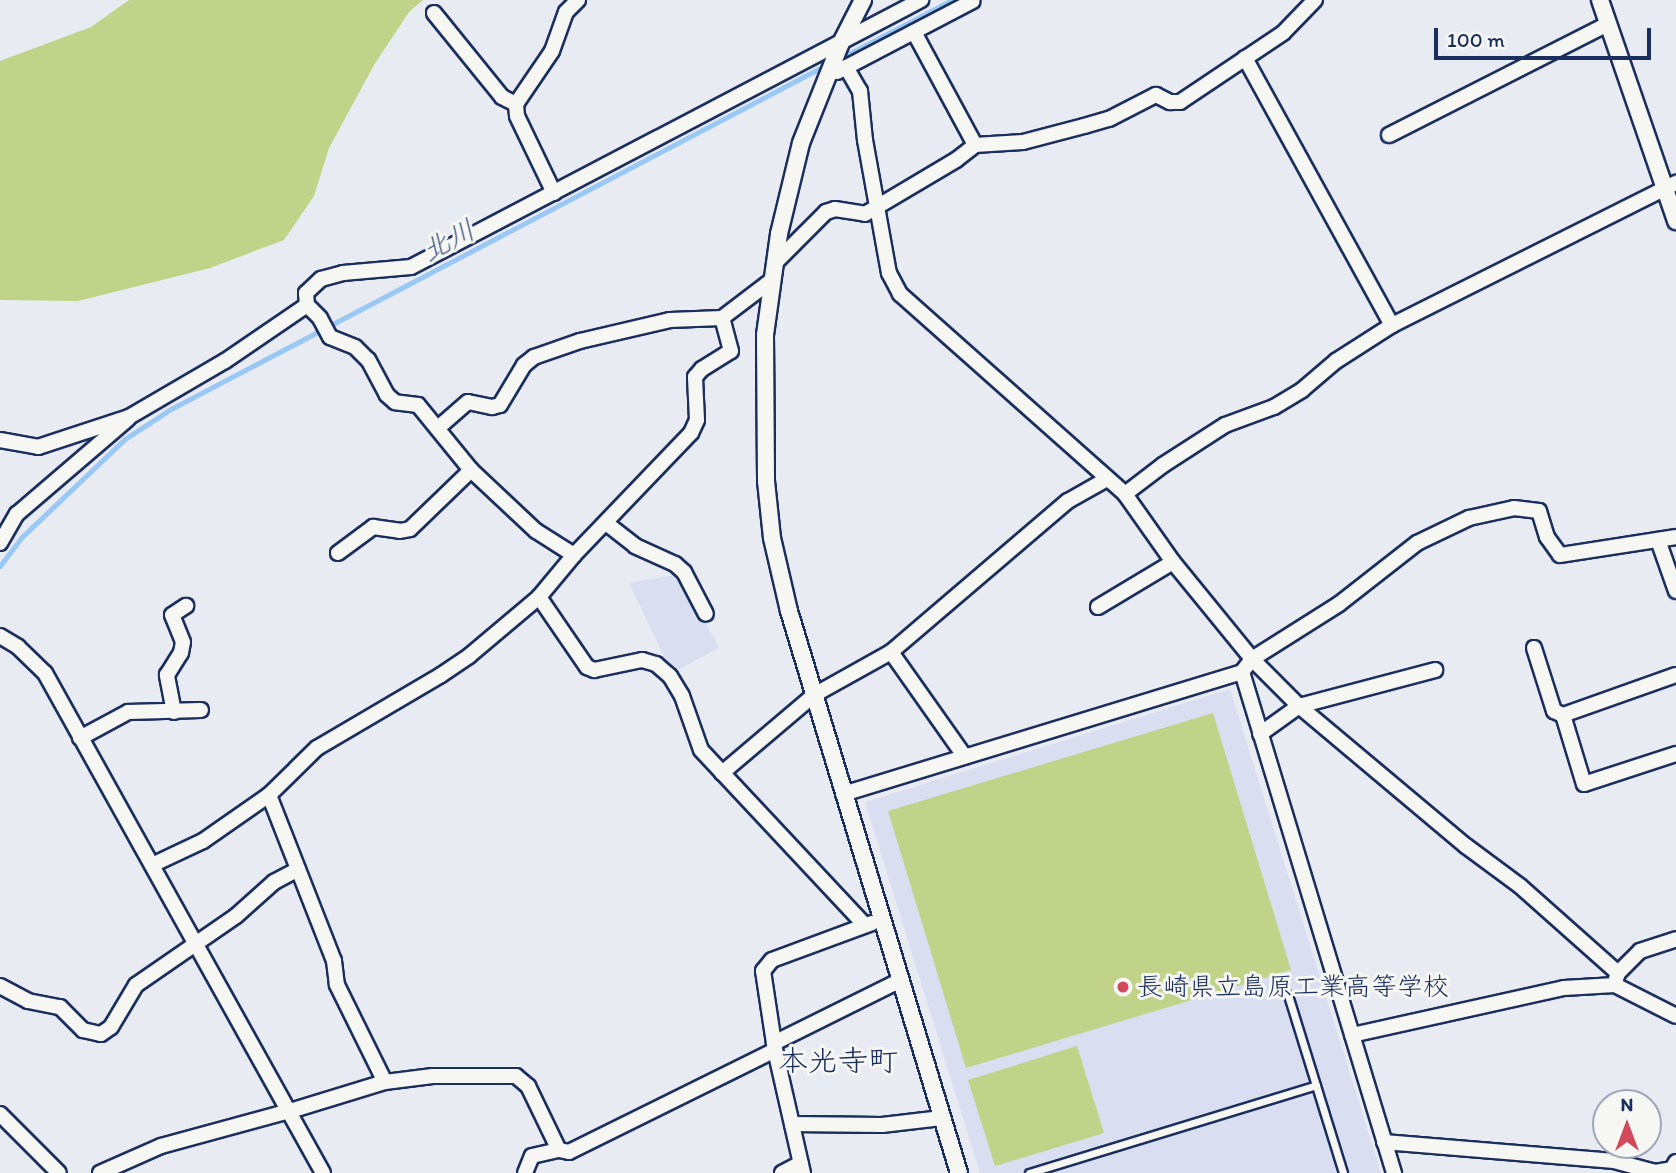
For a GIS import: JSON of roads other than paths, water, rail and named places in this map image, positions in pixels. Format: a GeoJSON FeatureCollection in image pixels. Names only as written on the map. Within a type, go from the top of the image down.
{"type":"FeatureCollection","features":[{"type":"Feature","properties":{"kind":"street"},"geometry":{"type":"LineString","coordinates":[[554,193],[517,116],[516,104],[552,51],[566,12],[578,0]]}},
{"type":"Feature","properties":{"kind":"street"},"geometry":{"type":"LineString","coordinates":[[863,0],[841,43],[834,71],[797,156],[773,272],[765,335],[766,481],[772,538],[789,611],[959,1173]]}},
{"type":"Feature","properties":{"kind":"street"},"geometry":{"type":"LineString","coordinates":[[574,555],[536,531],[471,470],[439,427],[418,405],[395,402],[387,395],[368,360],[355,347],[327,332],[320,318],[307,305],[306,293],[321,279],[343,273],[411,267],[920,0]]}},
{"type":"Feature","properties":{"kind":"street"},"geometry":{"type":"LineString","coordinates":[[439,427],[468,401],[492,407],[500,405],[524,365],[534,358],[580,341],[670,320],[722,318],[773,272],[826,212],[835,209],[862,215],[956,160],[975,145],[1023,142],[1084,126],[1108,119],[1156,95],[1170,102],[1180,102],[1283,33],[1315,0]]}},
{"type":"Feature","properties":{"kind":"street"},"geometry":{"type":"LineString","coordinates":[[1600,0],[1671,186],[1676,220]]}},
{"type":"Feature","properties":{"kind":"street"},"geometry":{"type":"LineString","coordinates":[[834,71],[972,1]]}},
{"type":"Feature","properties":{"kind":"street"},"geometry":{"type":"LineString","coordinates":[[434,13],[502,97],[516,104]]}},
{"type":"Feature","properties":{"kind":"street"},"geometry":{"type":"LineString","coordinates":[[1389,135],[1608,24]]}},
{"type":"Feature","properties":{"kind":"street"},"geometry":{"type":"LineString","coordinates":[[914,32],[975,145]]}},
{"type":"Feature","properties":{"kind":"street"},"geometry":{"type":"LineString","coordinates":[[1245,58],[1392,325]]}},
{"type":"Feature","properties":{"kind":"street"},"geometry":{"type":"LineString","coordinates":[[834,71],[860,91],[875,207],[888,273],[900,294],[1125,494],[1173,562],[1252,659],[1299,706],[1466,846],[1520,886],[1616,979],[1676,1016]]}},
{"type":"Feature","properties":{"kind":"street"},"geometry":{"type":"LineString","coordinates":[[1125,494],[1163,465],[1226,425],[1275,407],[1302,390],[1336,361],[1392,325],[1671,186]]}},
{"type":"Feature","properties":{"kind":"street"},"geometry":{"type":"LineString","coordinates":[[0,543],[17,514],[129,417],[225,361],[307,305]]}},
{"type":"Feature","properties":{"kind":"street"},"geometry":{"type":"LineString","coordinates":[[152,865],[203,841],[269,795],[317,748],[337,733],[441,676],[539,597],[574,555],[691,433],[697,419],[695,377],[702,369],[731,351],[722,318]]}},
{"type":"Feature","properties":{"kind":"street"},"geometry":{"type":"LineString","coordinates":[[0,440],[38,447],[129,417]]}},
{"type":"Feature","properties":{"kind":"street"},"geometry":{"type":"LineString","coordinates":[[338,553],[373,527],[394,531],[410,529],[471,470]]}},
{"type":"Feature","properties":{"kind":"street"},"geometry":{"type":"LineString","coordinates":[[722,773],[814,695],[891,652],[1068,501],[1107,479]]}},
{"type":"Feature","properties":{"kind":"street"},"geometry":{"type":"LineString","coordinates":[[844,794],[1242,672],[1252,659],[1339,604],[1417,543],[1469,518],[1514,508],[1539,511],[1548,537],[1560,555],[1676,537]]}},
{"type":"Feature","properties":{"kind":"street"},"geometry":{"type":"LineString","coordinates":[[606,523],[635,546],[676,565],[684,572],[706,614]]}},
{"type":"Feature","properties":{"kind":"street"},"geometry":{"type":"LineString","coordinates":[[1658,540],[1676,591]]}},
{"type":"Feature","properties":{"kind":"street"},"geometry":{"type":"LineString","coordinates":[[1098,607],[1173,562]]}},
{"type":"Feature","properties":{"kind":"street"},"geometry":{"type":"LineString","coordinates":[[539,597],[590,669],[642,660],[656,664],[670,676],[682,696],[701,750],[864,924]]}},
{"type":"Feature","properties":{"kind":"street"},"geometry":{"type":"LineString","coordinates":[[173,712],[167,676],[183,649],[183,642],[172,615],[186,606]]}},
{"type":"Feature","properties":{"kind":"street"},"geometry":{"type":"LineString","coordinates":[[0,636],[25,653],[45,673],[323,1173]]}},
{"type":"Feature","properties":{"kind":"street"},"geometry":{"type":"LineString","coordinates":[[1534,648],[1554,711],[1563,715],[1676,675]]}},
{"type":"Feature","properties":{"kind":"street"},"geometry":{"type":"LineString","coordinates":[[891,652],[965,757]]}},
{"type":"Feature","properties":{"kind":"street"},"geometry":{"type":"LineString","coordinates":[[1260,734],[1299,706],[1436,670]]}},
{"type":"Feature","properties":{"kind":"street"},"geometry":{"type":"LineString","coordinates":[[1242,672],[1394,1173]]}},
{"type":"Feature","properties":{"kind":"street"},"geometry":{"type":"LineString","coordinates":[[80,737],[119,714],[201,710]]}},
{"type":"Feature","properties":{"kind":"street"},"geometry":{"type":"LineString","coordinates":[[1563,715],[1584,785],[1676,754]]}},
{"type":"Feature","properties":{"kind":"street"},"geometry":{"type":"LineString","coordinates":[[269,795],[334,961],[337,985],[384,1082]]}},
{"type":"Feature","properties":{"kind":"street"},"geometry":{"type":"LineString","coordinates":[[0,986],[28,1001],[60,1007],[83,1030],[101,1034],[111,1027],[136,985],[236,916],[274,883],[298,869]]}},
{"type":"Feature","properties":{"kind":"street"},"geometry":{"type":"LineString","coordinates":[[782,1173],[802,1168],[774,1047],[762,980],[766,965],[772,960],[864,924],[884,921]]}},
{"type":"Feature","properties":{"kind":"street"},"geometry":{"type":"LineString","coordinates":[[1352,1035],[1616,979],[1640,951],[1676,939]]}},
{"type":"Feature","properties":{"kind":"street"},"geometry":{"type":"LineString","coordinates":[[525,1173],[531,1156],[559,1150],[569,1152],[901,980]]}},
{"type":"Feature","properties":{"kind":"street"},"geometry":{"type":"LineString","coordinates":[[100,1173],[161,1146],[384,1082],[433,1076],[516,1076],[528,1086],[559,1150]]}},
{"type":"Feature","properties":{"kind":"street"},"geometry":{"type":"LineString","coordinates":[[0,1114],[59,1173]]}},
{"type":"Feature","properties":{"kind":"street"},"geometry":{"type":"LineString","coordinates":[[792,1124],[883,1125],[942,1118]]}},
{"type":"Feature","properties":{"kind":"street"},"geometry":{"type":"LineString","coordinates":[[1384,1142],[1614,1161],[1655,1172],[1672,1169],[1676,1163]]}},
{"type":"Feature","properties":{"kind":"lane"},"geometry":{"type":"LineString","coordinates":[[1289,995],[1343,1173]]}},
{"type":"Feature","properties":{"kind":"lane"},"geometry":{"type":"LineString","coordinates":[[1029,1173],[1316,1085]]}},
{"type":"Feature","properties":{"kind":"waterway","name":"北川"},"geometry":{"type":"LineString","coordinates":[[839,59],[952,0]]}},
{"type":"Feature","properties":{"kind":"waterway","name":"北川"},"geometry":{"type":"LineString","coordinates":[[0,566],[22,537],[125,439],[171,409],[828,64]]}},
{"type":"Feature","properties":{"kind":"place","name":"長崎県立島原工業高等学校"},"geometry":{"type":"Point","coordinates":[1123,987]}},
{"type":"Feature","properties":{"kind":"district","name":"本光寺町"},"geometry":{"type":"Point","coordinates":[838,1061]}}]}
